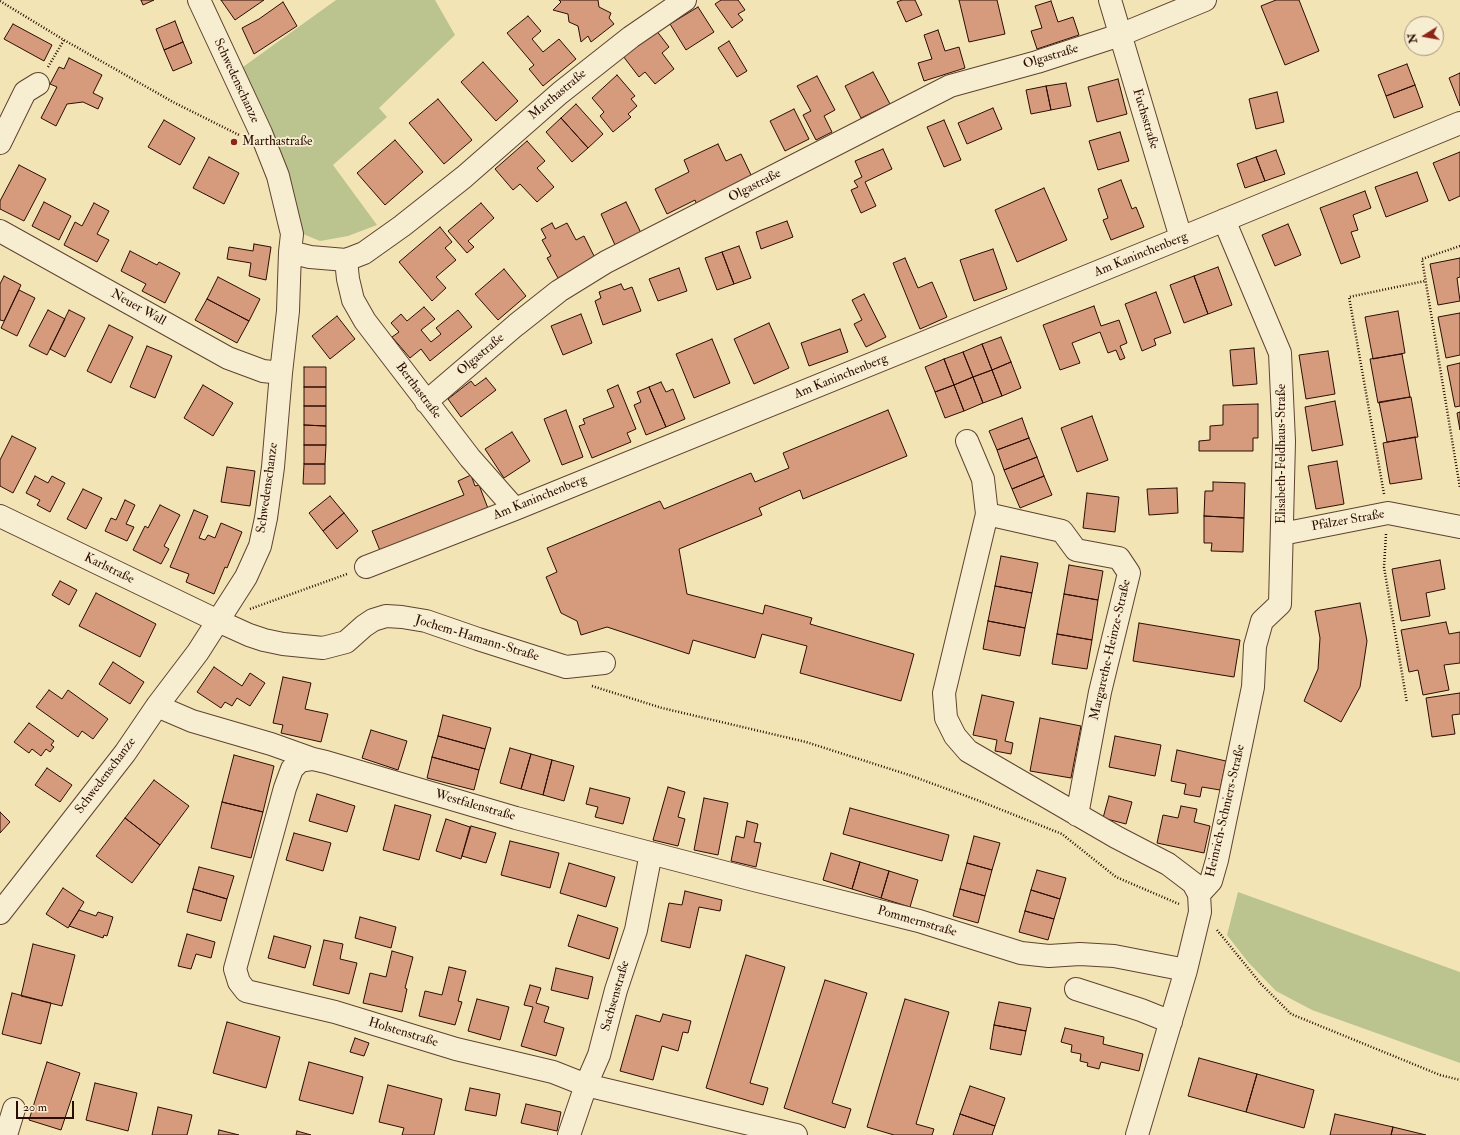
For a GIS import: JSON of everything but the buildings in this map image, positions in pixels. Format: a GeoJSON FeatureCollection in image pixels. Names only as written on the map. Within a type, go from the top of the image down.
{"type":"FeatureCollection","features":[{"type":"Feature","properties":{"kind":"street","name":"Schwedenschanze"},"geometry":{"type":"LineString","coordinates":[[0,913],[8,888],[125,753],[157,706],[198,652],[246,577],[260,546],[266,518],[273,467],[280,373],[288,311],[292,234],[286,204],[278,176],[261,133],[199,0]]}},
{"type":"Feature","properties":{"kind":"street","name":"Marthastraße"},"geometry":{"type":"LineString","coordinates":[[290,252],[310,257],[346,260],[364,253],[402,226],[464,176],[560,93],[631,37],[685,0]]}},
{"type":"Feature","properties":{"kind":"street","name":"Fuchsstraße"},"geometry":{"type":"LineString","coordinates":[[1110,0],[1181,238]]}},
{"type":"Feature","properties":{"kind":"street","name":"Olgastraße"},"geometry":{"type":"LineString","coordinates":[[426,402],[516,325],[559,291],[606,262],[950,86],[1037,62],[1120,35],[1205,0]]}},
{"type":"Feature","properties":{"kind":"street"},"geometry":{"type":"LineString","coordinates":[[0,143],[25,92],[38,84]]}},
{"type":"Feature","properties":{"kind":"street","name":"Am Kaninchenberg"},"geometry":{"type":"LineString","coordinates":[[366,567],[515,509],[1460,123]]}},
{"type":"Feature","properties":{"kind":"street","name":"Elisabeth-Feldhaus-Straße"},"geometry":{"type":"LineString","coordinates":[[1224,220],[1280,352],[1284,441],[1280,604]]}},
{"type":"Feature","properties":{"kind":"street","name":"Neuer Wall"},"geometry":{"type":"LineString","coordinates":[[0,231],[228,358],[263,371],[280,373]]}},
{"type":"Feature","properties":{"kind":"street","name":"Berthastraße"},"geometry":{"type":"LineString","coordinates":[[346,260],[348,279],[353,300],[365,321],[470,458],[515,509]]}},
{"type":"Feature","properties":{"kind":"street"},"geometry":{"type":"LineString","coordinates":[[966,441],[983,479],[987,514],[944,693],[946,718],[955,736],[968,751],[1077,815],[1168,864],[1193,883],[1199,903]]}},
{"type":"Feature","properties":{"kind":"street","name":"Pfälzer Straße"},"geometry":{"type":"LineString","coordinates":[[1282,534],[1388,513],[1460,527]]}},
{"type":"Feature","properties":{"kind":"street","name":"Margarethe-Heinze-Straße"},"geometry":{"type":"LineString","coordinates":[[987,514],[1062,531],[1076,550],[1119,558],[1129,573],[1100,692],[1077,815]]}},
{"type":"Feature","properties":{"kind":"street","name":"Karlstraße"},"geometry":{"type":"LineString","coordinates":[[0,516],[218,621]]}},
{"type":"Feature","properties":{"kind":"street","name":"Heinrich-Schniers-Straße"},"geometry":{"type":"LineString","coordinates":[[1137,1135],[1186,970],[1199,903],[1211,881],[1217,860],[1254,687],[1255,646],[1262,621],[1280,604]]}},
{"type":"Feature","properties":{"kind":"street","name":"Jochem-Hamann-Straße"},"geometry":{"type":"LineString","coordinates":[[218,621],[264,640],[283,644],[323,648],[346,642],[373,620],[386,616],[402,617],[426,621],[566,667],[604,663]]}},
{"type":"Feature","properties":{"kind":"street","name":"Westfalenstraße"},"geometry":{"type":"LineString","coordinates":[[157,706],[192,721],[271,744],[306,760],[326,762],[516,818],[651,854]]}},
{"type":"Feature","properties":{"kind":"street","name":"Holstenstraße"},"geometry":{"type":"LineString","coordinates":[[306,760],[292,769],[285,788],[235,969],[239,982],[246,991],[334,1012],[456,1049],[553,1072],[586,1085],[796,1135]]}},
{"type":"Feature","properties":{"kind":"street","name":"Pommernstraße"},"geometry":{"type":"LineString","coordinates":[[651,854],[918,921],[1021,953],[1049,956],[1080,954],[1114,956],[1186,970]]}},
{"type":"Feature","properties":{"kind":"street","name":"Sachsenstraße"},"geometry":{"type":"LineString","coordinates":[[569,1135],[586,1085],[599,1055],[616,990],[636,930],[651,854]]}},
{"type":"Feature","properties":{"kind":"street"},"geometry":{"type":"LineString","coordinates":[[1076,989],[1141,1010],[1170,1022]]}},
{"type":"Feature","properties":{"kind":"street"},"geometry":{"type":"LineString","coordinates":[[6,1135],[14,1109]]}},
{"type":"Feature","properties":{"kind":"path"},"geometry":{"type":"LineString","coordinates":[[0,2],[173,102],[241,136]]}},
{"type":"Feature","properties":{"kind":"path"},"geometry":{"type":"LineString","coordinates":[[38,84],[64,40]]}},
{"type":"Feature","properties":{"kind":"path"},"geometry":{"type":"LineString","coordinates":[[1460,246],[1422,259],[1460,488]]}},
{"type":"Feature","properties":{"kind":"path"},"geometry":{"type":"LineString","coordinates":[[1407,703],[1384,567],[1388,513],[1349,297],[1425,281]]}},
{"type":"Feature","properties":{"kind":"path"},"geometry":{"type":"LineString","coordinates":[[247,611],[366,567]]}},
{"type":"Feature","properties":{"kind":"path"},"geometry":{"type":"LineString","coordinates":[[589,685],[662,708],[806,742],[909,775],[1062,834],[1116,877],[1148,891],[1199,903],[1260,984],[1291,1014],[1440,1075],[1460,1080]]}},
{"type":"Feature","properties":{"kind":"green space"},"geometry":{"type":"Polygon","coordinates":[[[336,0],[435,0],[455,35],[379,108],[387,117],[333,165],[377,225],[348,236],[320,241],[303,234],[288,213],[236,72],[336,0]]]}},
{"type":"Feature","properties":{"kind":"green space"},"geometry":{"type":"Polygon","coordinates":[[[1238,892],[1460,972],[1460,1063],[1312,1010],[1276,991],[1248,962],[1227,935],[1238,892]]]}},
{"type":"Feature","properties":{"kind":"place","name":"Marthastraße"},"geometry":{"type":"Point","coordinates":[234,142]}}]}
